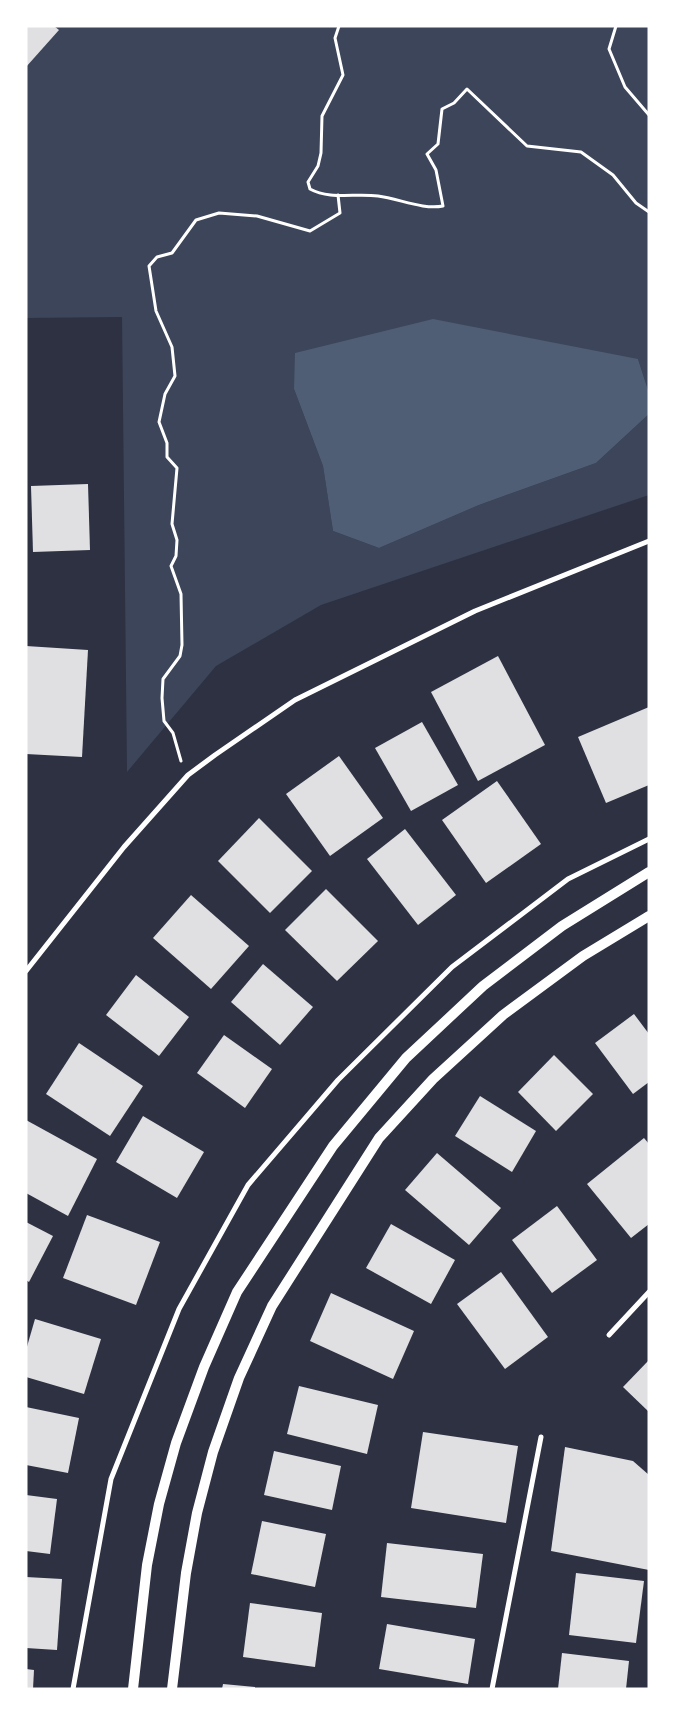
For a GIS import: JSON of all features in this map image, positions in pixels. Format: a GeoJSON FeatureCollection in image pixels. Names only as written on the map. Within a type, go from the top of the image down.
{"type":"FeatureCollection","features":[{"type":"Feature","properties":{"kind":"main road"},"geometry":{"type":"LineString","coordinates":[[133,1689],[147,1565],[159,1504],[176,1443],[200,1375],[237,1292],[333,1146],[406,1058],[482,986],[562,926],[649,872]]}},
{"type":"Feature","properties":{"kind":"main road"},"geometry":{"type":"LineString","coordinates":[[172,1689],[186,1573],[197,1513],[213,1452],[239,1378],[272,1306],[379,1138],[433,1079],[503,1015],[583,956],[649,916]]}},
{"type":"Feature","properties":{"kind":"street"},"geometry":{"type":"LineString","coordinates":[[26,971],[124,847],[188,775],[295,700],[475,611],[649,542]]}},
{"type":"Feature","properties":{"kind":"street"},"geometry":{"type":"LineString","coordinates":[[73,1689],[111,1479],[178,1309],[248,1185],[338,1080],[452,967],[568,879],[649,839]]}},
{"type":"Feature","properties":{"kind":"street"},"geometry":{"type":"LineString","coordinates":[[609,1335],[649,1292]]}},
{"type":"Feature","properties":{"kind":"street"},"geometry":{"type":"LineString","coordinates":[[492,1689],[541,1437]]}},
{"type":"Feature","properties":{"kind":"path"},"geometry":{"type":"LineString","coordinates":[[339,26],[335,38],[343,75],[322,116],[321,153],[318,166],[308,182],[310,189],[322,196],[378,196],[432,208],[443,206],[436,170],[427,154],[438,144],[442,109],[454,103],[467,89],[527,146],[581,152],[614,175],[636,203],[649,212]]}},
{"type":"Feature","properties":{"kind":"path"},"geometry":{"type":"LineString","coordinates":[[616,26],[609,49],[625,87],[649,115]]}},
{"type":"Feature","properties":{"kind":"path"},"geometry":{"type":"LineString","coordinates":[[188,775],[178,755],[173,734],[164,721],[162,698],[164,679],[180,656],[183,618],[181,594],[172,566],[177,548],[177,540],[172,524],[177,468],[167,456],[167,443],[159,422],[164,394],[175,376],[172,347],[156,311],[149,266],[157,257],[172,253],[196,220],[219,213],[257,216],[310,231],[340,213],[338,195]]}},
{"type":"Feature","properties":{"kind":"shaded area"},"geometry":{"type":"Polygon","coordinates":[[[26,26],[649,26],[649,393],[638,359],[294,389],[323,466],[333,531],[379,548],[479,505],[596,463],[649,414],[649,495],[321,605],[216,666],[127,772],[122,317],[26,318],[26,26]]]}},
{"type":"Feature","properties":{"kind":"shaded area"},"geometry":{"type":"Polygon","coordinates":[[[433,319],[638,359],[649,393],[649,414],[596,463],[479,505],[379,548],[333,531],[323,466],[294,389],[295,353],[433,319]]]}},
{"type":"Feature","properties":{"kind":"building"},"geometry":{"type":"Polygon","coordinates":[[[26,26],[54,26],[59,30],[26,67],[26,26]]]}},
{"type":"Feature","properties":{"kind":"building"},"geometry":{"type":"Polygon","coordinates":[[[88,484],[90,550],[33,552],[31,486],[88,484]]]}},
{"type":"Feature","properties":{"kind":"building"},"geometry":{"type":"Polygon","coordinates":[[[26,646],[88,650],[82,757],[26,754],[26,646]]]}},
{"type":"Feature","properties":{"kind":"building"},"geometry":{"type":"Polygon","coordinates":[[[498,656],[545,745],[478,781],[431,692],[498,656]]]}},
{"type":"Feature","properties":{"kind":"building"},"geometry":{"type":"Polygon","coordinates":[[[649,707],[649,785],[606,803],[578,737],[649,707]]]}},
{"type":"Feature","properties":{"kind":"building"},"geometry":{"type":"Polygon","coordinates":[[[422,722],[458,785],[411,811],[375,748],[422,722]]]}},
{"type":"Feature","properties":{"kind":"building"},"geometry":{"type":"Polygon","coordinates":[[[339,756],[383,818],[330,856],[286,794],[339,756]]]}},
{"type":"Feature","properties":{"kind":"building"},"geometry":{"type":"Polygon","coordinates":[[[497,781],[541,844],[486,883],[442,820],[497,781]]]}},
{"type":"Feature","properties":{"kind":"building"},"geometry":{"type":"Polygon","coordinates":[[[259,818],[312,871],[270,913],[218,861],[259,818]]]}},
{"type":"Feature","properties":{"kind":"building"},"geometry":{"type":"Polygon","coordinates":[[[405,829],[456,895],[418,925],[367,859],[405,829]]]}},
{"type":"Feature","properties":{"kind":"building"},"geometry":{"type":"Polygon","coordinates":[[[326,889],[378,941],[337,981],[285,930],[326,889]]]}},
{"type":"Feature","properties":{"kind":"building"},"geometry":{"type":"Polygon","coordinates":[[[191,895],[249,946],[211,989],[153,938],[191,895]]]}},
{"type":"Feature","properties":{"kind":"building"},"geometry":{"type":"Polygon","coordinates":[[[263,964],[313,1007],[280,1045],[231,1002],[263,964]]]}},
{"type":"Feature","properties":{"kind":"building"},"geometry":{"type":"Polygon","coordinates":[[[136,975],[189,1017],[159,1056],[106,1015],[136,975]]]}},
{"type":"Feature","properties":{"kind":"building"},"geometry":{"type":"Polygon","coordinates":[[[634,1014],[649,1034],[649,1082],[633,1094],[595,1043],[634,1014]]]}},
{"type":"Feature","properties":{"kind":"building"},"geometry":{"type":"Polygon","coordinates":[[[224,1035],[272,1069],[245,1108],[197,1073],[224,1035]]]}},
{"type":"Feature","properties":{"kind":"building"},"geometry":{"type":"Polygon","coordinates":[[[79,1043],[143,1086],[110,1136],[46,1094],[79,1043]]]}},
{"type":"Feature","properties":{"kind":"building"},"geometry":{"type":"Polygon","coordinates":[[[554,1055],[593,1094],[556,1131],[518,1092],[554,1055]]]}},
{"type":"Feature","properties":{"kind":"building"},"geometry":{"type":"Polygon","coordinates":[[[480,1096],[536,1131],[512,1172],[455,1136],[480,1096]]]}},
{"type":"Feature","properties":{"kind":"building"},"geometry":{"type":"Polygon","coordinates":[[[143,1116],[204,1152],[177,1198],[116,1162],[143,1116]]]}},
{"type":"Feature","properties":{"kind":"building"},"geometry":{"type":"Polygon","coordinates":[[[26,1120],[97,1159],[68,1216],[26,1193],[26,1120]]]}},
{"type":"Feature","properties":{"kind":"building"},"geometry":{"type":"Polygon","coordinates":[[[644,1138],[649,1144],[649,1224],[631,1238],[587,1184],[644,1138]]]}},
{"type":"Feature","properties":{"kind":"building"},"geometry":{"type":"Polygon","coordinates":[[[437,1153],[501,1208],[469,1245],[405,1190],[437,1153]]]}},
{"type":"Feature","properties":{"kind":"building"},"geometry":{"type":"Polygon","coordinates":[[[557,1206],[597,1260],[552,1293],[512,1240],[557,1206]]]}},
{"type":"Feature","properties":{"kind":"building"},"geometry":{"type":"Polygon","coordinates":[[[87,1215],[160,1242],[136,1305],[63,1278],[87,1215]]]}},
{"type":"Feature","properties":{"kind":"building"},"geometry":{"type":"Polygon","coordinates":[[[26,1222],[53,1236],[29,1282],[26,1280],[26,1222]]]}},
{"type":"Feature","properties":{"kind":"building"},"geometry":{"type":"Polygon","coordinates":[[[391,1224],[455,1260],[431,1304],[366,1268],[391,1224]]]}},
{"type":"Feature","properties":{"kind":"building"},"geometry":{"type":"Polygon","coordinates":[[[501,1272],[548,1337],[505,1369],[457,1304],[501,1272]]]}},
{"type":"Feature","properties":{"kind":"building"},"geometry":{"type":"Polygon","coordinates":[[[331,1293],[414,1331],[393,1379],[310,1341],[331,1293]]]}},
{"type":"Feature","properties":{"kind":"building"},"geometry":{"type":"Polygon","coordinates":[[[35,1319],[101,1339],[84,1394],[26,1377],[26,1350],[35,1319]]]}},
{"type":"Feature","properties":{"kind":"building"},"geometry":{"type":"Polygon","coordinates":[[[649,1360],[649,1412],[623,1387],[649,1360]]]}},
{"type":"Feature","properties":{"kind":"building"},"geometry":{"type":"Polygon","coordinates":[[[299,1386],[378,1405],[367,1454],[287,1434],[299,1386]]]}},
{"type":"Feature","properties":{"kind":"building"},"geometry":{"type":"Polygon","coordinates":[[[26,1407],[79,1418],[68,1473],[26,1465],[26,1407]]]}},
{"type":"Feature","properties":{"kind":"building"},"geometry":{"type":"Polygon","coordinates":[[[423,1432],[518,1446],[506,1523],[411,1508],[423,1432]]]}},
{"type":"Feature","properties":{"kind":"building"},"geometry":{"type":"Polygon","coordinates":[[[565,1447],[633,1461],[649,1475],[649,1570],[551,1551],[565,1447]]]}},
{"type":"Feature","properties":{"kind":"building"},"geometry":{"type":"Polygon","coordinates":[[[274,1451],[341,1466],[332,1510],[264,1495],[274,1451]]]}},
{"type":"Feature","properties":{"kind":"building"},"geometry":{"type":"Polygon","coordinates":[[[26,1495],[57,1499],[50,1554],[26,1551],[26,1495]]]}},
{"type":"Feature","properties":{"kind":"building"},"geometry":{"type":"Polygon","coordinates":[[[262,1521],[326,1534],[315,1587],[251,1574],[262,1521]]]}},
{"type":"Feature","properties":{"kind":"building"},"geometry":{"type":"Polygon","coordinates":[[[387,1543],[483,1554],[476,1608],[381,1597],[387,1543]]]}},
{"type":"Feature","properties":{"kind":"building"},"geometry":{"type":"Polygon","coordinates":[[[576,1573],[644,1581],[636,1643],[569,1635],[576,1573]]]}},
{"type":"Feature","properties":{"kind":"building"},"geometry":{"type":"Polygon","coordinates":[[[26,1577],[62,1579],[57,1650],[26,1648],[26,1577]]]}},
{"type":"Feature","properties":{"kind":"building"},"geometry":{"type":"Polygon","coordinates":[[[250,1603],[322,1613],[315,1667],[243,1657],[250,1603]]]}},
{"type":"Feature","properties":{"kind":"building"},"geometry":{"type":"Polygon","coordinates":[[[387,1624],[475,1639],[468,1684],[379,1669],[387,1624]]]}},
{"type":"Feature","properties":{"kind":"building"},"geometry":{"type":"Polygon","coordinates":[[[562,1653],[629,1661],[626,1689],[558,1689],[562,1653]]]}},
{"type":"Feature","properties":{"kind":"building"},"geometry":{"type":"Polygon","coordinates":[[[26,1669],[34,1670],[33,1689],[26,1689],[26,1669]]]}},
{"type":"Feature","properties":{"kind":"building"},"geometry":{"type":"Polygon","coordinates":[[[223,1684],[255,1687],[255,1689],[222,1689],[223,1684]]]}}]}
